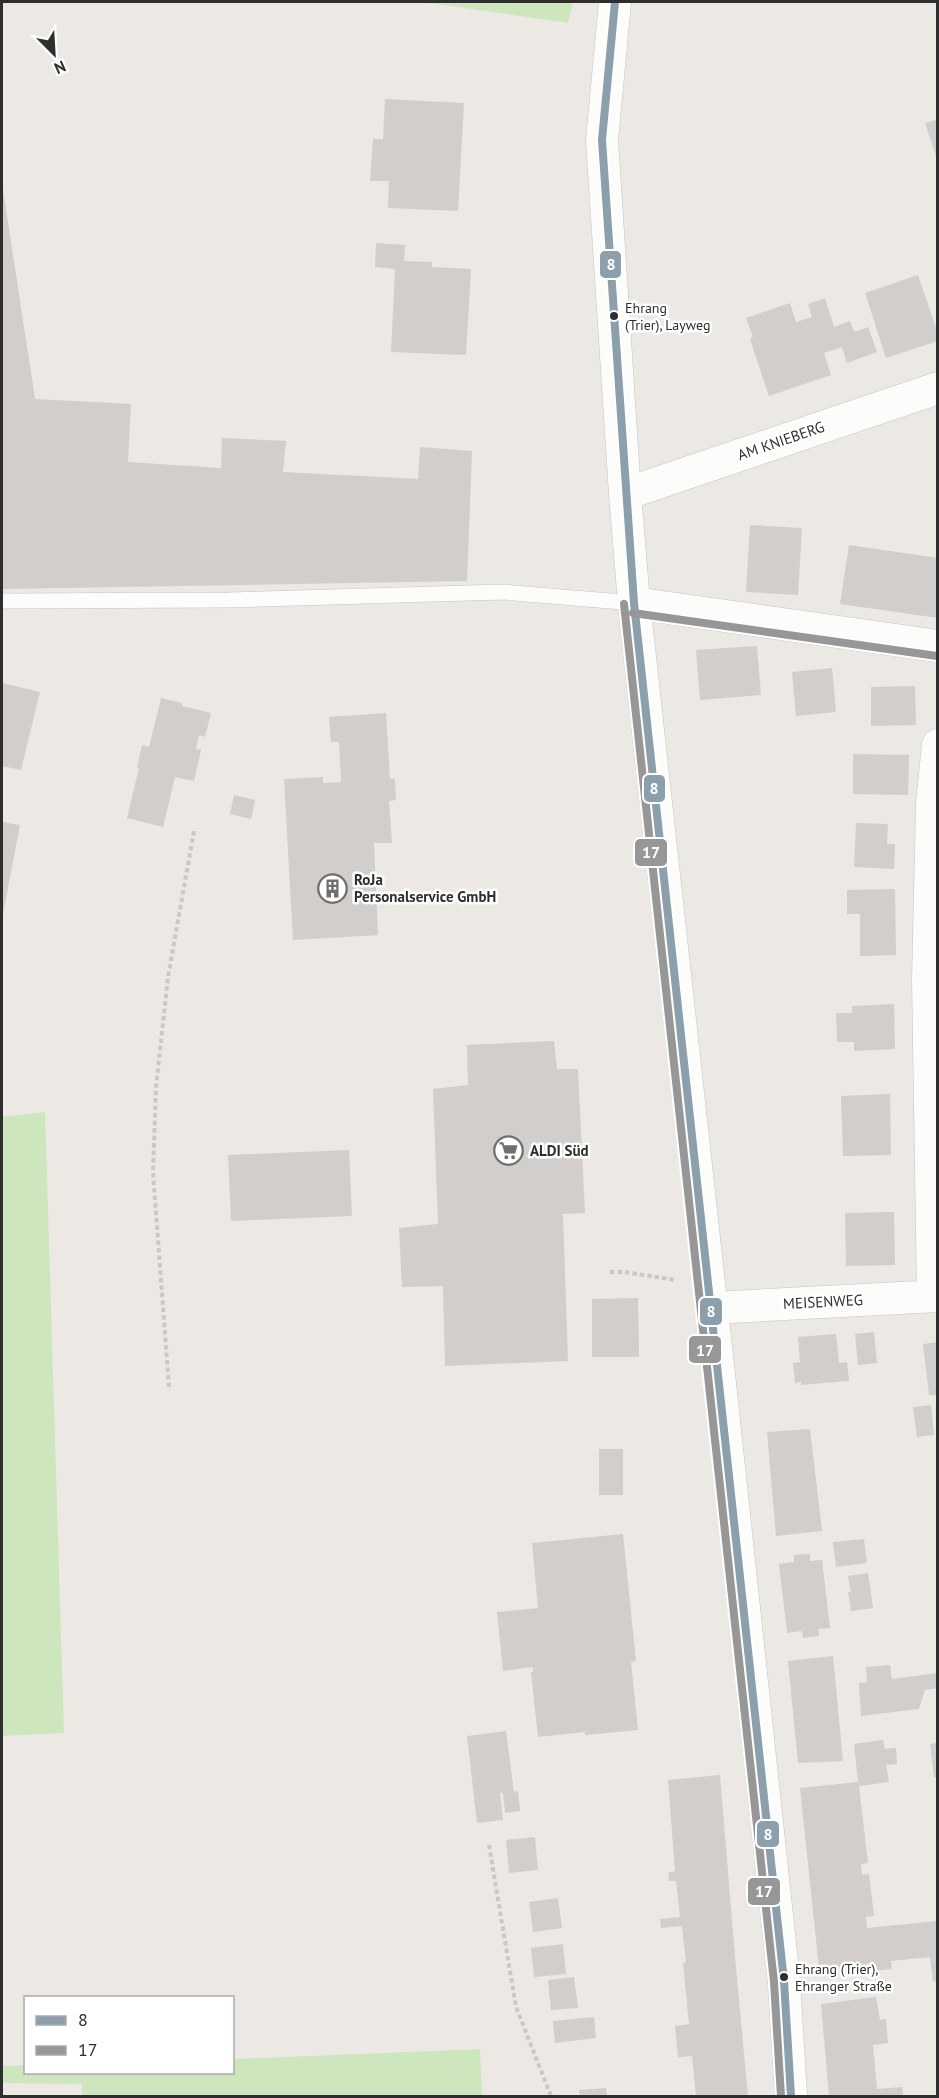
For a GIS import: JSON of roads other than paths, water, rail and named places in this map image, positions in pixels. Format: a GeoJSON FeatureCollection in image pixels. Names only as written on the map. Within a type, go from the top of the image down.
{"type":"FeatureCollection","features":[{"type":"Feature","properties":{"kind":"street"},"geometry":{"type":"LineString","coordinates":[[615,2],[602,140],[634,603],[784,1981],[791,2097]]}},
{"type":"Feature","properties":{"kind":"street","name":"AM KNIEBERG"},"geometry":{"type":"LineString","coordinates":[[625,494],[938,388]]}},
{"type":"Feature","properties":{"kind":"street"},"geometry":{"type":"LineString","coordinates":[[634,603],[938,646]]}},
{"type":"Feature","properties":{"kind":"street","name":"MEISENWEG"},"geometry":{"type":"LineString","coordinates":[[711,1297],[935,1296],[928,979],[932,803],[938,745]]}},
{"type":"Feature","properties":{"kind":"lane"},"geometry":{"type":"LineString","coordinates":[[2,601],[228,600],[504,592],[634,603]]}},
{"type":"Feature","properties":{"kind":"place","name":"Ehrang (Trier), Layweg"},"geometry":{"type":"Point","coordinates":[614,316]}},
{"type":"Feature","properties":{"kind":"place","name":"RoJa Personalservice GmbH"},"geometry":{"type":"Point","coordinates":[333,889]}},
{"type":"Feature","properties":{"kind":"place","name":"ALDI Süd"},"geometry":{"type":"Point","coordinates":[509,1151]}},
{"type":"Feature","properties":{"kind":"place","name":"Ehrang (Trier), Ehranger Straße"},"geometry":{"type":"Point","coordinates":[784,1977]}}]}
